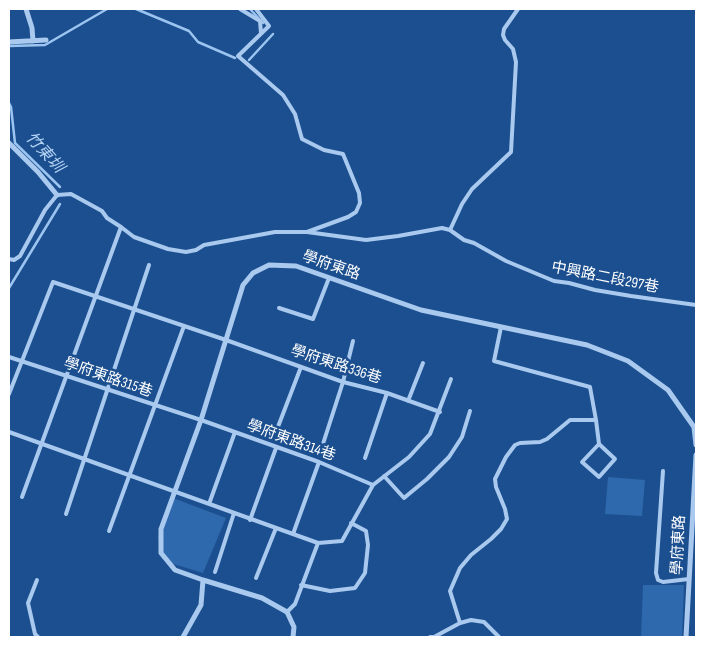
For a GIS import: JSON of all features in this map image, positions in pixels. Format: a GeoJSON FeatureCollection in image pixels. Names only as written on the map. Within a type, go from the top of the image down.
{"type":"FeatureCollection","features":[{"type":"Feature","properties":{"kind":"street"},"geometry":{"type":"LineString","coordinates":[[26,9],[32,28],[33,41]]}},
{"type":"Feature","properties":{"kind":"street"},"geometry":{"type":"LineString","coordinates":[[9,42],[46,40]]}},
{"type":"Feature","properties":{"kind":"street"},"geometry":{"type":"LineString","coordinates":[[9,143],[38,172],[57,195]]}},
{"type":"Feature","properties":{"kind":"street","name":"學府東路"},"geometry":{"type":"LineString","coordinates":[[287,612],[262,598],[175,570],[161,553],[161,529],[176,492],[243,285],[253,273],[269,265],[296,266],[421,310],[587,345],[628,361],[668,390],[694,427],[696,445]]}},
{"type":"Feature","properties":{"kind":"street","name":"學府東路"},"geometry":{"type":"LineString","coordinates":[[686,637],[696,455]]}},
{"type":"Feature","properties":{"kind":"street"},"geometry":{"type":"LineString","coordinates":[[183,637],[201,604],[203,580]]}},
{"type":"Feature","properties":{"kind":"street"},"geometry":{"type":"LineString","coordinates":[[287,612],[294,627],[293,637]]}},
{"type":"Feature","properties":{"kind":"lane"},"geometry":{"type":"LineString","coordinates":[[240,9],[260,21],[261,33]]}},
{"type":"Feature","properties":{"kind":"lane"},"geometry":{"type":"LineString","coordinates":[[256,9],[269,26],[238,56],[283,95],[294,114],[302,139],[324,150],[343,154],[359,193],[360,203],[356,212],[348,217],[307,232]]}},
{"type":"Feature","properties":{"kind":"lane"},"geometry":{"type":"LineString","coordinates":[[9,259],[14,260],[20,256],[45,210],[57,195],[71,194],[102,211],[107,218],[141,241],[186,252],[196,250],[204,245],[256,235],[293,231],[366,240],[442,228],[450,230],[462,204],[472,189],[511,152],[516,62],[513,49],[504,40],[503,34],[518,9]]}},
{"type":"Feature","properties":{"kind":"lane"},"geometry":{"type":"LineString","coordinates":[[22,497],[121,227]]}},
{"type":"Feature","properties":{"kind":"lane","name":"中興路二段297巷"},"geometry":{"type":"LineString","coordinates":[[450,230],[464,240],[474,243],[529,272],[554,281],[595,290],[696,305]]}},
{"type":"Feature","properties":{"kind":"lane"},"geometry":{"type":"LineString","coordinates":[[66,514],[149,265]]}},
{"type":"Feature","properties":{"kind":"lane"},"geometry":{"type":"LineString","coordinates":[[279,308],[313,319],[329,278]]}},
{"type":"Feature","properties":{"kind":"lane","name":"學府東路336巷"},"geometry":{"type":"LineString","coordinates":[[21,361],[53,282],[226,340],[343,382],[387,393],[440,412]]}},
{"type":"Feature","properties":{"kind":"lane"},"geometry":{"type":"LineString","coordinates":[[109,532],[184,326]]}},
{"type":"Feature","properties":{"kind":"lane"},"geometry":{"type":"LineString","coordinates":[[501,327],[494,361],[590,387],[599,444],[615,459],[599,477],[582,462],[599,444]]}},
{"type":"Feature","properties":{"kind":"lane"},"geometry":{"type":"LineString","coordinates":[[321,450],[343,382],[353,341]]}},
{"type":"Feature","properties":{"kind":"lane","name":"學府東路315巷"},"geometry":{"type":"LineString","coordinates":[[9,357],[200,420]]}},
{"type":"Feature","properties":{"kind":"lane"},"geometry":{"type":"LineString","coordinates":[[9,394],[21,361]]}},
{"type":"Feature","properties":{"kind":"lane"},"geometry":{"type":"LineString","coordinates":[[408,401],[422,363]]}},
{"type":"Feature","properties":{"kind":"lane"},"geometry":{"type":"LineString","coordinates":[[276,432],[300,367]]}},
{"type":"Feature","properties":{"kind":"lane"},"geometry":{"type":"LineString","coordinates":[[9,432],[318,543],[342,540],[373,485],[409,457],[430,434],[451,380]]}},
{"type":"Feature","properties":{"kind":"lane"},"geometry":{"type":"LineString","coordinates":[[366,458],[387,393]]}},
{"type":"Feature","properties":{"kind":"lane"},"geometry":{"type":"LineString","coordinates":[[384,476],[404,498],[449,457],[462,437],[470,411]]}},
{"type":"Feature","properties":{"kind":"lane","name":"學府東路314巷"},"geometry":{"type":"LineString","coordinates":[[200,420],[318,462],[373,485]]}},
{"type":"Feature","properties":{"kind":"lane"},"geometry":{"type":"LineString","coordinates":[[460,623],[450,591],[460,568],[471,555],[501,529],[507,519],[495,479],[506,457],[520,443],[540,442],[547,439],[570,420],[596,420]]}},
{"type":"Feature","properties":{"kind":"lane"},"geometry":{"type":"LineString","coordinates":[[209,504],[235,432]]}},
{"type":"Feature","properties":{"kind":"lane"},"geometry":{"type":"LineString","coordinates":[[250,520],[276,448]]}},
{"type":"Feature","properties":{"kind":"lane"},"geometry":{"type":"LineString","coordinates":[[293,534],[318,462]]}},
{"type":"Feature","properties":{"kind":"lane"},"geometry":{"type":"LineString","coordinates":[[663,471],[656,573],[658,580],[663,582],[689,579]]}},
{"type":"Feature","properties":{"kind":"lane"},"geometry":{"type":"LineString","coordinates":[[215,572],[234,513]]}},
{"type":"Feature","properties":{"kind":"lane"},"geometry":{"type":"LineString","coordinates":[[301,585],[330,591],[355,588],[365,573],[368,545],[366,531],[351,523]]}},
{"type":"Feature","properties":{"kind":"lane"},"geometry":{"type":"LineString","coordinates":[[256,578],[276,528]]}},
{"type":"Feature","properties":{"kind":"lane"},"geometry":{"type":"LineString","coordinates":[[287,612],[295,604],[318,543]]}},
{"type":"Feature","properties":{"kind":"lane"},"geometry":{"type":"LineString","coordinates":[[37,580],[28,603],[35,634],[38,637]]}},
{"type":"Feature","properties":{"kind":"lane"},"geometry":{"type":"LineString","coordinates":[[430,637],[434,637],[460,623],[472,620],[484,622],[499,637]]}},
{"type":"Feature","properties":{"kind":"shaded area"},"geometry":{"type":"Polygon","coordinates":[[[608,477],[645,480],[642,516],[605,514],[608,477]]]}},
{"type":"Feature","properties":{"kind":"shaded area"},"geometry":{"type":"Polygon","coordinates":[[[173,498],[226,518],[203,573],[167,562],[158,538],[173,498]]]}},
{"type":"Feature","properties":{"kind":"shaded area"},"geometry":{"type":"Polygon","coordinates":[[[643,585],[684,585],[682,637],[641,637],[643,585]]]}},
{"type":"Feature","properties":{"kind":"waterway","name":"竹東圳"},"geometry":{"type":"LineString","coordinates":[[9,46],[45,45],[107,9]]}},
{"type":"Feature","properties":{"kind":"waterway","name":"竹東圳"},"geometry":{"type":"LineString","coordinates":[[136,9],[189,31],[198,42],[235,58]]}},
{"type":"Feature","properties":{"kind":"waterway","name":"竹東圳"},"geometry":{"type":"LineString","coordinates":[[250,9],[263,23]]}},
{"type":"Feature","properties":{"kind":"waterway","name":"竹東圳"},"geometry":{"type":"LineString","coordinates":[[249,60],[273,34]]}},
{"type":"Feature","properties":{"kind":"waterway","name":"竹東圳"},"geometry":{"type":"LineString","coordinates":[[9,103],[15,143],[60,187]]}},
{"type":"Feature","properties":{"kind":"waterway","name":"竹東圳"},"geometry":{"type":"LineString","coordinates":[[9,288],[60,204]]}}]}
